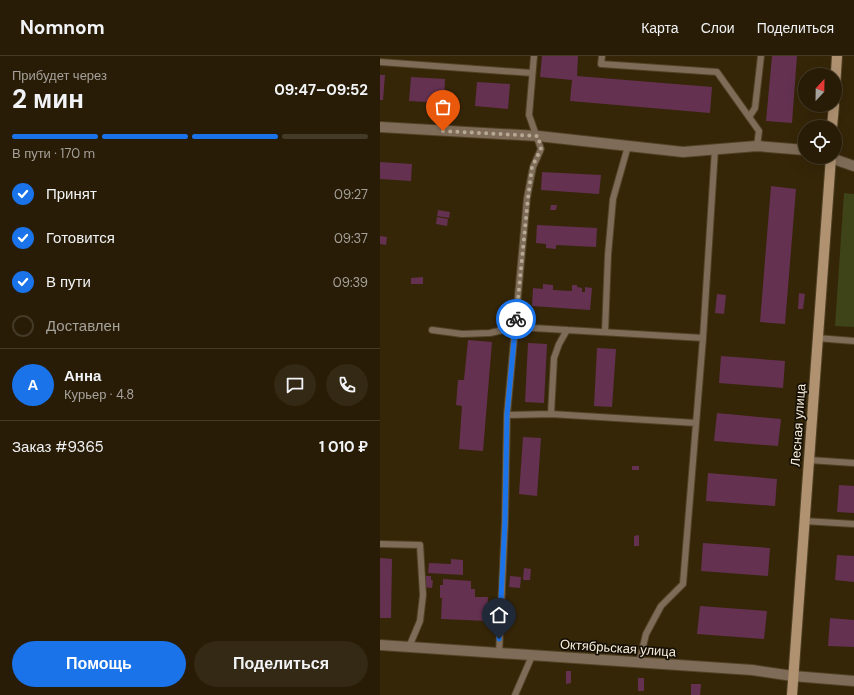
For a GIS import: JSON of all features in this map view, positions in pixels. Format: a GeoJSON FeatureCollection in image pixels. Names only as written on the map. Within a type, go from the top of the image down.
{"type":"FeatureCollection","features":[{"type":"Feature","properties":{"kind":"main road"},"geometry":{"type":"LineString","coordinates":[[836,68],[837,56]]}},
{"type":"Feature","properties":{"kind":"main road","name":"Лесная улица"},"geometry":{"type":"LineString","coordinates":[[792,695],[829,164]]}},
{"type":"Feature","properties":{"kind":"street"},"geometry":{"type":"LineString","coordinates":[[380,128],[538,136],[683,152],[757,146],[798,149]]}},
{"type":"Feature","properties":{"kind":"street"},"geometry":{"type":"LineString","coordinates":[[842,162],[854,166]]}},
{"type":"Feature","properties":{"kind":"street","name":"Октябрьская улица"},"geometry":{"type":"LineString","coordinates":[[380,645],[752,670],[793,676],[854,681]]}},
{"type":"Feature","properties":{"kind":"lane"},"geometry":{"type":"LineString","coordinates":[[499,654],[505,521],[507,415],[528,198],[532,167],[541,149],[538,136],[529,115],[534,56]]}},
{"type":"Feature","properties":{"kind":"lane"},"geometry":{"type":"LineString","coordinates":[[602,56],[601,64],[717,72],[759,130],[757,146]]}},
{"type":"Feature","properties":{"kind":"lane"},"geometry":{"type":"LineString","coordinates":[[749,117],[755,108],[761,56]]}},
{"type":"Feature","properties":{"kind":"lane"},"geometry":{"type":"LineString","coordinates":[[380,62],[532,73]]}},
{"type":"Feature","properties":{"kind":"lane"},"geometry":{"type":"LineString","coordinates":[[605,332],[608,255],[613,198],[628,146]]}},
{"type":"Feature","properties":{"kind":"lane"},"geometry":{"type":"LineString","coordinates":[[639,663],[646,634],[661,606],[683,584],[703,338],[715,149]]}},
{"type":"Feature","properties":{"kind":"lane"},"geometry":{"type":"LineString","coordinates":[[432,330],[462,334],[490,333],[516,327],[703,338]]}},
{"type":"Feature","properties":{"kind":"lane"},"geometry":{"type":"LineString","coordinates":[[551,414],[554,358],[559,344],[567,330]]}},
{"type":"Feature","properties":{"kind":"lane"},"geometry":{"type":"LineString","coordinates":[[817,338],[854,341]]}},
{"type":"Feature","properties":{"kind":"lane"},"geometry":{"type":"LineString","coordinates":[[507,415],[551,414],[696,423]]}},
{"type":"Feature","properties":{"kind":"lane"},"geometry":{"type":"LineString","coordinates":[[808,460],[854,463]]}},
{"type":"Feature","properties":{"kind":"lane"},"geometry":{"type":"LineString","coordinates":[[804,520],[854,524]]}},
{"type":"Feature","properties":{"kind":"lane"},"geometry":{"type":"LineString","coordinates":[[380,544],[420,545],[422,601],[420,621],[409,647]]}},
{"type":"Feature","properties":{"kind":"lane"},"geometry":{"type":"LineString","coordinates":[[515,695],[532,656]]}},
{"type":"Feature","properties":{"kind":"green space"},"geometry":{"type":"Polygon","coordinates":[[[844,193],[854,194],[854,327],[835,326],[844,193]]]}},
{"type":"Feature","properties":{"kind":"building"},"geometry":{"type":"Polygon","coordinates":[[[542,56],[578,56],[577,76],[712,87],[710,113],[570,101],[572,80],[540,77],[542,56]]]}},
{"type":"Feature","properties":{"kind":"building"},"geometry":{"type":"Polygon","coordinates":[[[772,56],[797,56],[792,123],[766,121],[772,56]]]}},
{"type":"Feature","properties":{"kind":"building"},"geometry":{"type":"Polygon","coordinates":[[[380,75],[385,75],[383,100],[380,100],[380,75]]]}},
{"type":"Feature","properties":{"kind":"building"},"geometry":{"type":"Polygon","coordinates":[[[411,77],[445,79],[444,103],[409,101],[411,77]]]}},
{"type":"Feature","properties":{"kind":"building"},"geometry":{"type":"Polygon","coordinates":[[[477,82],[510,84],[508,109],[475,106],[477,82]]]}},
{"type":"Feature","properties":{"kind":"building"},"geometry":{"type":"Polygon","coordinates":[[[380,162],[412,164],[411,181],[380,179],[380,162]]]}},
{"type":"Feature","properties":{"kind":"building"},"geometry":{"type":"Polygon","coordinates":[[[542,172],[601,175],[599,194],[541,190],[542,172]]]}},
{"type":"Feature","properties":{"kind":"building"},"geometry":{"type":"Polygon","coordinates":[[[771,186],[796,189],[785,324],[760,322],[771,186]]]}},
{"type":"Feature","properties":{"kind":"building"},"geometry":{"type":"Polygon","coordinates":[[[551,205],[557,205],[556,210],[550,210],[551,205]]]}},
{"type":"Feature","properties":{"kind":"building"},"geometry":{"type":"Polygon","coordinates":[[[438,210],[450,212],[449,218],[437,216],[438,210]]]}},
{"type":"Feature","properties":{"kind":"building"},"geometry":{"type":"Polygon","coordinates":[[[437,217],[448,219],[447,226],[436,224],[437,217]]]}},
{"type":"Feature","properties":{"kind":"building"},"geometry":{"type":"Polygon","coordinates":[[[537,225],[597,228],[596,247],[556,245],[556,249],[546,248],[546,244],[536,243],[537,225]]]}},
{"type":"Feature","properties":{"kind":"building"},"geometry":{"type":"Polygon","coordinates":[[[380,236],[387,237],[386,245],[380,244],[380,236]]]}},
{"type":"Feature","properties":{"kind":"building"},"geometry":{"type":"Polygon","coordinates":[[[423,277],[423,284],[411,284],[411,278],[423,277]]]}},
{"type":"Feature","properties":{"kind":"building"},"geometry":{"type":"Polygon","coordinates":[[[543,284],[553,285],[553,290],[572,291],[572,285],[577,285],[577,287],[582,288],[582,292],[585,292],[585,287],[592,288],[590,310],[532,306],[533,288],[543,289],[543,284]]]}},
{"type":"Feature","properties":{"kind":"building"},"geometry":{"type":"Polygon","coordinates":[[[799,293],[805,294],[803,309],[798,309],[799,293]]]}},
{"type":"Feature","properties":{"kind":"building"},"geometry":{"type":"Polygon","coordinates":[[[717,294],[726,295],[724,314],[715,313],[717,294]]]}},
{"type":"Feature","properties":{"kind":"building"},"geometry":{"type":"Polygon","coordinates":[[[468,340],[492,342],[483,451],[459,449],[462,406],[456,405],[458,380],[464,380],[468,340]]]}},
{"type":"Feature","properties":{"kind":"building"},"geometry":{"type":"Polygon","coordinates":[[[528,343],[547,344],[544,403],[525,402],[528,343]]]}},
{"type":"Feature","properties":{"kind":"building"},"geometry":{"type":"Polygon","coordinates":[[[597,348],[616,349],[612,407],[594,406],[597,348]]]}},
{"type":"Feature","properties":{"kind":"building"},"geometry":{"type":"Polygon","coordinates":[[[721,356],[785,361],[783,388],[719,383],[721,356]]]}},
{"type":"Feature","properties":{"kind":"building"},"geometry":{"type":"Polygon","coordinates":[[[717,413],[781,419],[778,446],[714,441],[717,413]]]}},
{"type":"Feature","properties":{"kind":"building"},"geometry":{"type":"Polygon","coordinates":[[[523,437],[541,438],[537,496],[519,494],[523,437]]]}},
{"type":"Feature","properties":{"kind":"building"},"geometry":{"type":"Polygon","coordinates":[[[632,466],[639,466],[639,470],[632,470],[632,466]]]}},
{"type":"Feature","properties":{"kind":"building"},"geometry":{"type":"Polygon","coordinates":[[[708,473],[777,479],[775,506],[706,501],[708,473]]]}},
{"type":"Feature","properties":{"kind":"building"},"geometry":{"type":"Polygon","coordinates":[[[839,485],[854,486],[854,513],[837,512],[839,485]]]}},
{"type":"Feature","properties":{"kind":"building"},"geometry":{"type":"Polygon","coordinates":[[[639,535],[639,546],[634,546],[634,536],[639,535]]]}},
{"type":"Feature","properties":{"kind":"building"},"geometry":{"type":"Polygon","coordinates":[[[703,543],[770,548],[768,576],[701,571],[703,543]]]}},
{"type":"Feature","properties":{"kind":"building"},"geometry":{"type":"Polygon","coordinates":[[[837,555],[854,556],[854,582],[835,580],[837,555]]]}},
{"type":"Feature","properties":{"kind":"building"},"geometry":{"type":"Polygon","coordinates":[[[380,558],[392,559],[391,618],[380,618],[380,558]]]}},
{"type":"Feature","properties":{"kind":"building"},"geometry":{"type":"Polygon","coordinates":[[[451,559],[463,560],[463,575],[428,573],[429,563],[451,564],[451,559]]]}},
{"type":"Feature","properties":{"kind":"building"},"geometry":{"type":"Polygon","coordinates":[[[524,568],[531,569],[530,580],[523,580],[524,568]]]}},
{"type":"Feature","properties":{"kind":"building"},"geometry":{"type":"Polygon","coordinates":[[[424,576],[431,576],[431,580],[433,581],[432,588],[423,587],[424,576]]]}},
{"type":"Feature","properties":{"kind":"building"},"geometry":{"type":"Polygon","coordinates":[[[510,576],[521,577],[520,588],[509,587],[510,576]]]}},
{"type":"Feature","properties":{"kind":"building"},"geometry":{"type":"Polygon","coordinates":[[[443,579],[471,581],[471,589],[475,589],[475,597],[488,597],[487,621],[441,619],[442,598],[440,598],[440,585],[443,585],[443,579]]]}},
{"type":"Feature","properties":{"kind":"building"},"geometry":{"type":"Polygon","coordinates":[[[700,606],[767,611],[764,639],[697,634],[700,606]]]}},
{"type":"Feature","properties":{"kind":"building"},"geometry":{"type":"Polygon","coordinates":[[[830,618],[854,620],[854,647],[828,646],[830,618]]]}},
{"type":"Feature","properties":{"kind":"building"},"geometry":{"type":"Polygon","coordinates":[[[566,671],[571,671],[571,683],[566,684],[566,671]]]}},
{"type":"Feature","properties":{"kind":"building"},"geometry":{"type":"Polygon","coordinates":[[[638,678],[644,678],[644,691],[638,691],[638,678]]]}},
{"type":"Feature","properties":{"kind":"building"},"geometry":{"type":"Polygon","coordinates":[[[691,684],[701,684],[700,695],[691,695],[691,684]]]}},
{"type":"Feature","properties":{"kind":"way so far"},"geometry":{"type":"LineString","coordinates":[[443,131],[538,136],[541,149],[532,167],[516,319]]}},
{"type":"Feature","properties":{"kind":"route"},"geometry":{"type":"LineString","coordinates":[[499,639],[505,521],[507,415],[516,319]]}}]}
